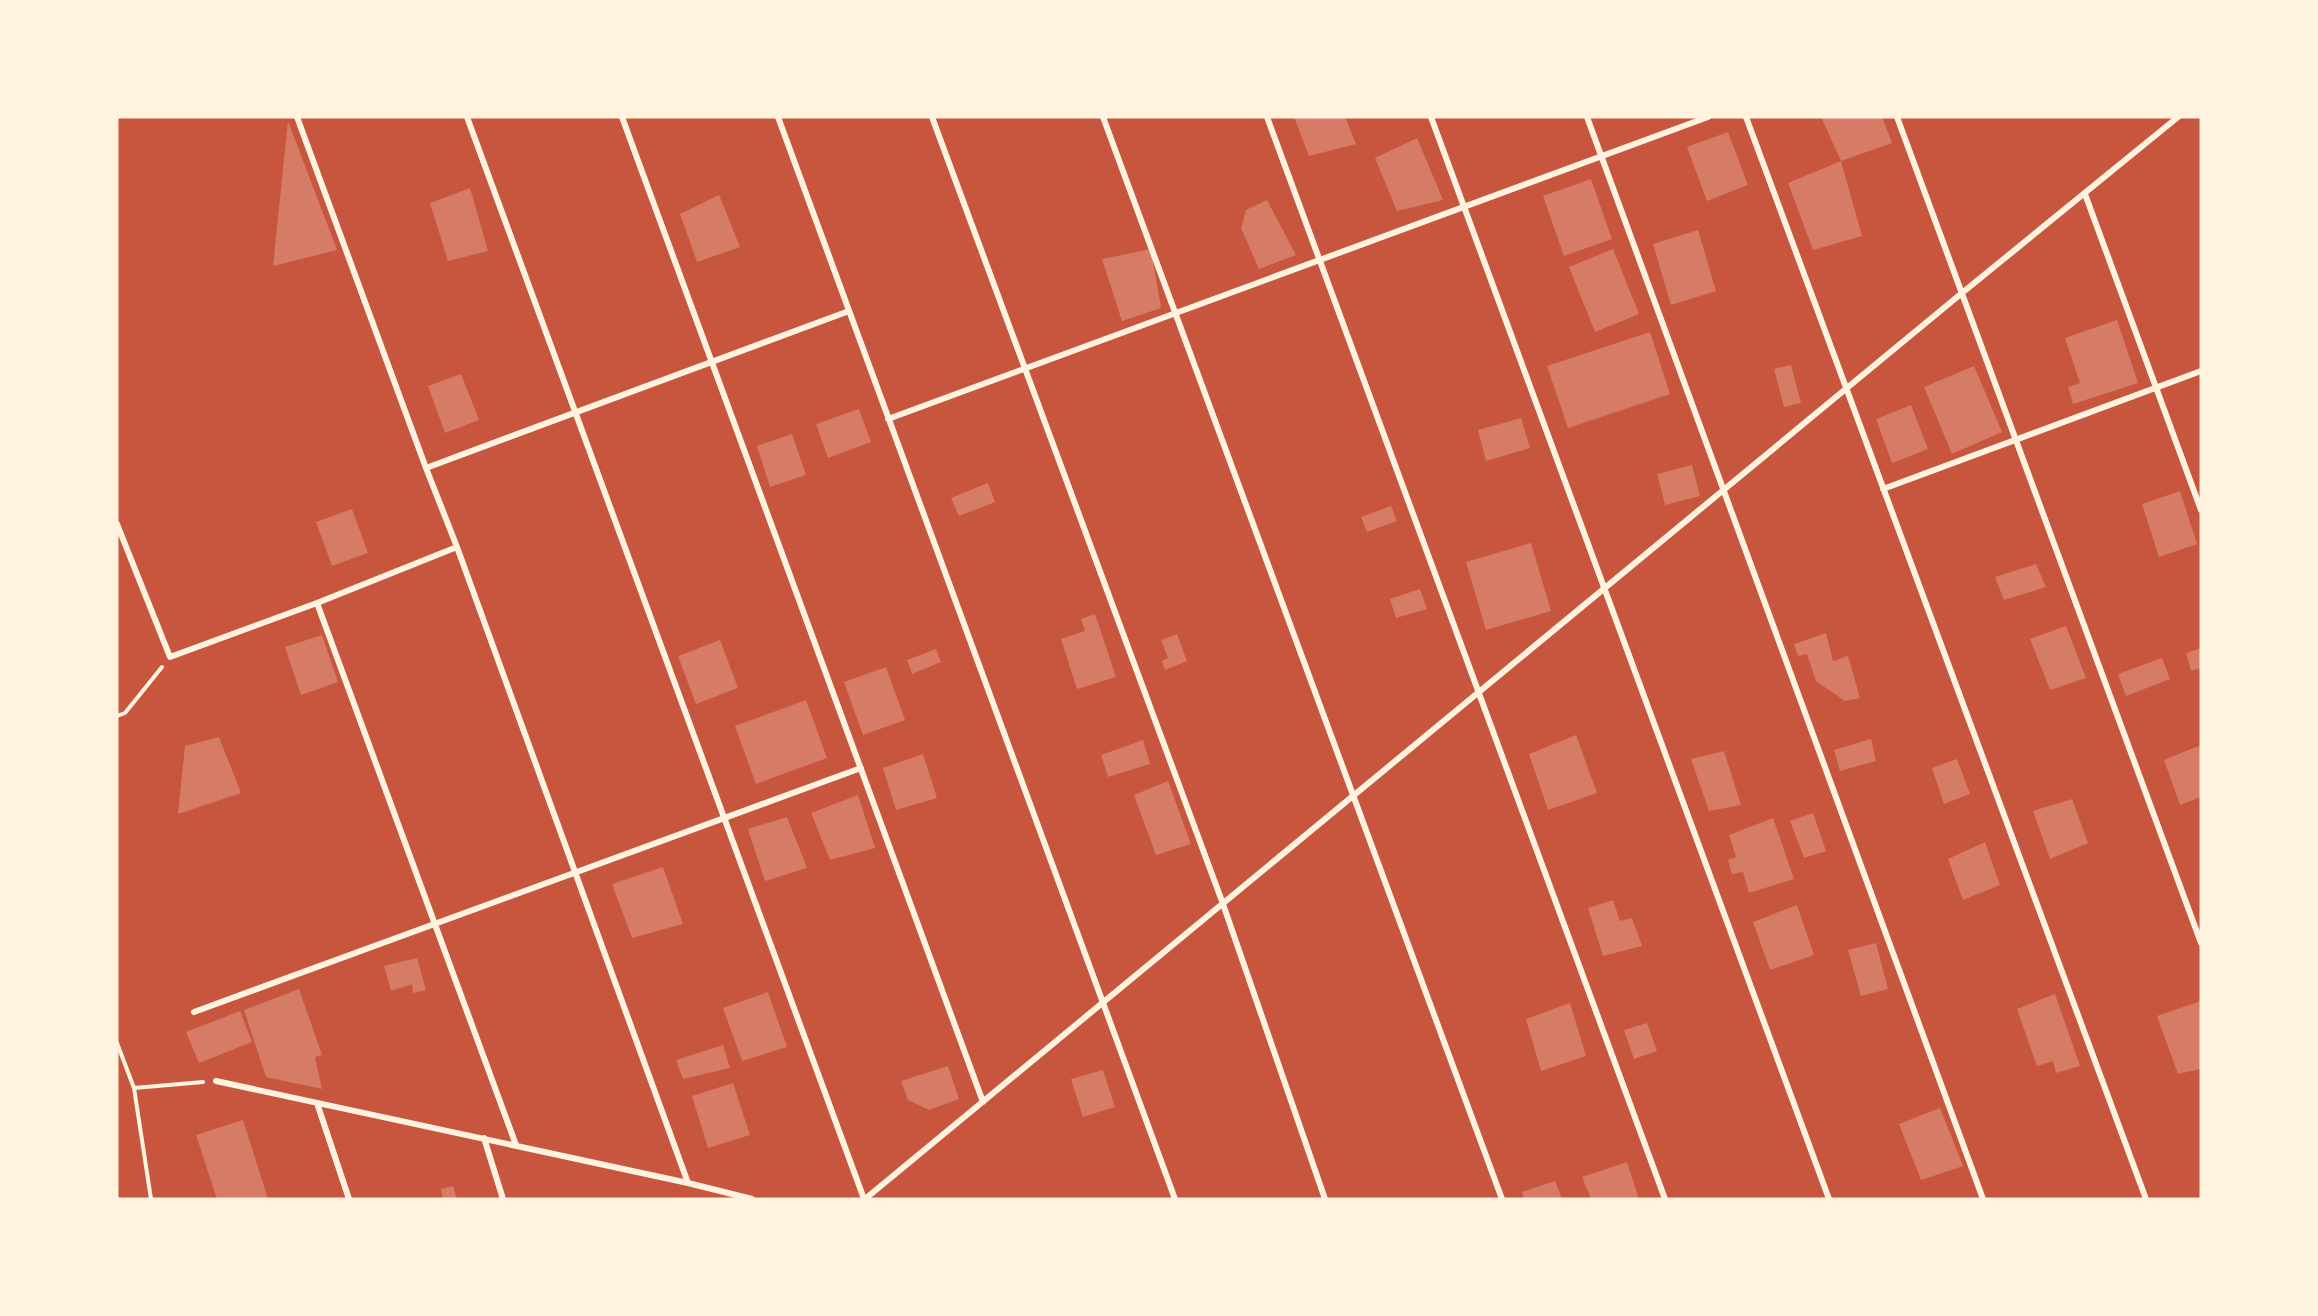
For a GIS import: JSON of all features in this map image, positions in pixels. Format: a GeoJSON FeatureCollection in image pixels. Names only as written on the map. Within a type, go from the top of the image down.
{"type":"FeatureCollection","features":[{"type":"Feature","properties":{"kind":"street"},"geometry":{"type":"LineString","coordinates":[[297,117],[457,547],[688,1183]]}},
{"type":"Feature","properties":{"kind":"street"},"geometry":{"type":"LineString","coordinates":[[467,117],[865,1199],[2178,117]]}},
{"type":"Feature","properties":{"kind":"street"},"geometry":{"type":"LineString","coordinates":[[622,117],[983,1102]]}},
{"type":"Feature","properties":{"kind":"street"},"geometry":{"type":"LineString","coordinates":[[778,117],[1175,1199]]}},
{"type":"Feature","properties":{"kind":"street"},"geometry":{"type":"LineString","coordinates":[[932,117],[1223,904],[1325,1199]]}},
{"type":"Feature","properties":{"kind":"street"},"geometry":{"type":"LineString","coordinates":[[1103,117],[1502,1199]]}},
{"type":"Feature","properties":{"kind":"street"},"geometry":{"type":"LineString","coordinates":[[1267,117],[1665,1199]]}},
{"type":"Feature","properties":{"kind":"street"},"geometry":{"type":"LineString","coordinates":[[1431,117],[1829,1199]]}},
{"type":"Feature","properties":{"kind":"street"},"geometry":{"type":"LineString","coordinates":[[1587,117],[1983,1199]]}},
{"type":"Feature","properties":{"kind":"street"},"geometry":{"type":"LineString","coordinates":[[888,419],[1708,117]]}},
{"type":"Feature","properties":{"kind":"street"},"geometry":{"type":"LineString","coordinates":[[1746,117],[2146,1199]]}},
{"type":"Feature","properties":{"kind":"street"},"geometry":{"type":"LineString","coordinates":[[1897,117],[2201,944]]}},
{"type":"Feature","properties":{"kind":"street"},"geometry":{"type":"LineString","coordinates":[[2085,194],[2201,510]]}},
{"type":"Feature","properties":{"kind":"street"},"geometry":{"type":"LineString","coordinates":[[426,468],[849,312]]}},
{"type":"Feature","properties":{"kind":"street"},"geometry":{"type":"LineString","coordinates":[[1883,489],[2201,371]]}},
{"type":"Feature","properties":{"kind":"street"},"geometry":{"type":"LineString","coordinates":[[117,524],[170,657],[317,603],[457,547]]}},
{"type":"Feature","properties":{"kind":"street"},"geometry":{"type":"LineString","coordinates":[[317,603],[516,1145]]}},
{"type":"Feature","properties":{"kind":"street"},"geometry":{"type":"LineString","coordinates":[[194,1012],[861,768]]}},
{"type":"Feature","properties":{"kind":"street"},"geometry":{"type":"LineString","coordinates":[[216,1081],[516,1145],[752,1199]]}},
{"type":"Feature","properties":{"kind":"street"},"geometry":{"type":"LineString","coordinates":[[317,1103],[349,1199]]}},
{"type":"Feature","properties":{"kind":"street"},"geometry":{"type":"LineString","coordinates":[[484,1138],[503,1199]]}},
{"type":"Feature","properties":{"kind":"path"},"geometry":{"type":"LineString","coordinates":[[117,716],[125,713],[170,657]]}},
{"type":"Feature","properties":{"kind":"path"},"geometry":{"type":"LineString","coordinates":[[117,1043],[134,1088],[151,1199]]}},
{"type":"Feature","properties":{"kind":"path"},"geometry":{"type":"LineString","coordinates":[[134,1088],[216,1081]]}},
{"type":"Feature","properties":{"kind":"building"},"geometry":{"type":"Polygon","coordinates":[[[1294,117],[1345,117],[1356,144],[1309,156],[1294,117]]]}},
{"type":"Feature","properties":{"kind":"building"},"geometry":{"type":"Polygon","coordinates":[[[1821,117],[1882,117],[1892,143],[1841,161],[1821,117]]]}},
{"type":"Feature","properties":{"kind":"building"},"geometry":{"type":"Polygon","coordinates":[[[288,121],[337,250],[273,266],[288,121]]]}},
{"type":"Feature","properties":{"kind":"building"},"geometry":{"type":"Polygon","coordinates":[[[1728,132],[1748,185],[1707,201],[1687,147],[1728,132]]]}},
{"type":"Feature","properties":{"kind":"building"},"geometry":{"type":"Polygon","coordinates":[[[1417,138],[1443,200],[1397,211],[1375,158],[1417,138]]]}},
{"type":"Feature","properties":{"kind":"building"},"geometry":{"type":"Polygon","coordinates":[[[1841,161],[1862,236],[1813,250],[1788,183],[1841,161]]]}},
{"type":"Feature","properties":{"kind":"building"},"geometry":{"type":"Polygon","coordinates":[[[1591,179],[1612,239],[1564,256],[1543,196],[1591,179]]]}},
{"type":"Feature","properties":{"kind":"building"},"geometry":{"type":"Polygon","coordinates":[[[470,188],[488,251],[448,261],[430,203],[470,188]]]}},
{"type":"Feature","properties":{"kind":"building"},"geometry":{"type":"Polygon","coordinates":[[[719,195],[740,247],[697,262],[680,214],[719,195]]]}},
{"type":"Feature","properties":{"kind":"building"},"geometry":{"type":"Polygon","coordinates":[[[1267,200],[1296,255],[1259,269],[1241,228],[1246,210],[1267,200]]]}},
{"type":"Feature","properties":{"kind":"building"},"geometry":{"type":"Polygon","coordinates":[[[1698,230],[1716,291],[1671,305],[1653,244],[1698,230]]]}},
{"type":"Feature","properties":{"kind":"building"},"geometry":{"type":"Polygon","coordinates":[[[1151,249],[1161,308],[1122,321],[1102,259],[1151,249]]]}},
{"type":"Feature","properties":{"kind":"building"},"geometry":{"type":"Polygon","coordinates":[[[1613,249],[1639,314],[1595,332],[1569,267],[1613,249]]]}},
{"type":"Feature","properties":{"kind":"building"},"geometry":{"type":"Polygon","coordinates":[[[2117,320],[2138,383],[2073,404],[2068,387],[2080,383],[2065,338],[2117,320]]]}},
{"type":"Feature","properties":{"kind":"building"},"geometry":{"type":"Polygon","coordinates":[[[1650,332],[1670,394],[1568,428],[1547,366],[1650,332]]]}},
{"type":"Feature","properties":{"kind":"building"},"geometry":{"type":"Polygon","coordinates":[[[1791,365],[1801,403],[1784,407],[1774,369],[1791,365]]]}},
{"type":"Feature","properties":{"kind":"building"},"geometry":{"type":"Polygon","coordinates":[[[1974,366],[2002,432],[1952,454],[1924,387],[1974,366]]]}},
{"type":"Feature","properties":{"kind":"building"},"geometry":{"type":"Polygon","coordinates":[[[461,374],[479,420],[445,433],[428,386],[461,374]]]}},
{"type":"Feature","properties":{"kind":"building"},"geometry":{"type":"Polygon","coordinates":[[[1911,405],[1928,449],[1892,463],[1876,419],[1911,405]]]}},
{"type":"Feature","properties":{"kind":"building"},"geometry":{"type":"Polygon","coordinates":[[[859,409],[871,442],[828,458],[816,424],[859,409]]]}},
{"type":"Feature","properties":{"kind":"building"},"geometry":{"type":"Polygon","coordinates":[[[1521,418],[1530,448],[1486,461],[1478,430],[1521,418]]]}},
{"type":"Feature","properties":{"kind":"building"},"geometry":{"type":"Polygon","coordinates":[[[792,434],[806,475],[770,487],[757,446],[792,434]]]}},
{"type":"Feature","properties":{"kind":"building"},"geometry":{"type":"Polygon","coordinates":[[[1692,465],[1700,496],[1665,505],[1657,474],[1692,465]]]}},
{"type":"Feature","properties":{"kind":"building"},"geometry":{"type":"Polygon","coordinates":[[[988,483],[995,502],[959,516],[951,498],[988,483]]]}},
{"type":"Feature","properties":{"kind":"building"},"geometry":{"type":"Polygon","coordinates":[[[2180,491],[2197,544],[2159,557],[2142,504],[2180,491]]]}},
{"type":"Feature","properties":{"kind":"building"},"geometry":{"type":"Polygon","coordinates":[[[1391,506],[1397,521],[1367,532],[1361,517],[1391,506]]]}},
{"type":"Feature","properties":{"kind":"building"},"geometry":{"type":"Polygon","coordinates":[[[352,509],[368,553],[332,566],[316,522],[352,509]]]}},
{"type":"Feature","properties":{"kind":"building"},"geometry":{"type":"Polygon","coordinates":[[[1531,543],[1551,611],[1486,630],[1466,562],[1531,543]]]}},
{"type":"Feature","properties":{"kind":"building"},"geometry":{"type":"Polygon","coordinates":[[[2036,564],[2046,587],[2004,600],[1995,577],[2036,564]]]}},
{"type":"Feature","properties":{"kind":"building"},"geometry":{"type":"Polygon","coordinates":[[[1420,589],[1427,609],[1396,618],[1390,599],[1420,589]]]}},
{"type":"Feature","properties":{"kind":"building"},"geometry":{"type":"Polygon","coordinates":[[[1095,614],[1116,677],[1077,689],[1061,639],[1085,631],[1081,619],[1095,614]]]}},
{"type":"Feature","properties":{"kind":"building"},"geometry":{"type":"Polygon","coordinates":[[[2066,626],[2086,678],[2050,690],[2030,639],[2066,626]]]}},
{"type":"Feature","properties":{"kind":"building"},"geometry":{"type":"Polygon","coordinates":[[[1826,633],[1833,661],[1848,656],[1860,698],[1845,701],[1816,681],[1807,654],[1798,656],[1794,644],[1826,633]]]}},
{"type":"Feature","properties":{"kind":"building"},"geometry":{"type":"Polygon","coordinates":[[[1177,634],[1187,661],[1165,670],[1162,661],[1168,658],[1161,640],[1177,634]]]}},
{"type":"Feature","properties":{"kind":"building"},"geometry":{"type":"Polygon","coordinates":[[[322,635],[338,682],[301,695],[285,647],[322,635]]]}},
{"type":"Feature","properties":{"kind":"building"},"geometry":{"type":"Polygon","coordinates":[[[720,640],[738,688],[696,704],[678,656],[720,640]]]}},
{"type":"Feature","properties":{"kind":"building"},"geometry":{"type":"Polygon","coordinates":[[[2201,648],[2201,668],[2191,671],[2186,653],[2201,648]]]}},
{"type":"Feature","properties":{"kind":"building"},"geometry":{"type":"Polygon","coordinates":[[[936,649],[941,662],[912,674],[907,660],[936,649]]]}},
{"type":"Feature","properties":{"kind":"building"},"geometry":{"type":"Polygon","coordinates":[[[2162,658],[2170,679],[2126,696],[2118,674],[2162,658]]]}},
{"type":"Feature","properties":{"kind":"building"},"geometry":{"type":"Polygon","coordinates":[[[886,667],[905,720],[863,735],[844,682],[886,667]]]}},
{"type":"Feature","properties":{"kind":"building"},"geometry":{"type":"Polygon","coordinates":[[[806,700],[827,758],[756,784],[735,726],[806,700]]]}},
{"type":"Feature","properties":{"kind":"building"},"geometry":{"type":"Polygon","coordinates":[[[1576,735],[1597,793],[1548,810],[1529,754],[1576,735]]]}},
{"type":"Feature","properties":{"kind":"building"},"geometry":{"type":"Polygon","coordinates":[[[219,737],[241,793],[178,814],[185,746],[219,737]]]}},
{"type":"Feature","properties":{"kind":"building"},"geometry":{"type":"Polygon","coordinates":[[[1871,739],[1876,761],[1840,771],[1834,750],[1871,739]]]}},
{"type":"Feature","properties":{"kind":"building"},"geometry":{"type":"Polygon","coordinates":[[[1143,740],[1150,764],[1108,777],[1101,755],[1143,740]]]}},
{"type":"Feature","properties":{"kind":"building"},"geometry":{"type":"Polygon","coordinates":[[[2201,745],[2201,797],[2180,805],[2164,760],[2201,745]]]}},
{"type":"Feature","properties":{"kind":"building"},"geometry":{"type":"Polygon","coordinates":[[[1724,751],[1741,805],[1709,811],[1691,759],[1724,751]]]}},
{"type":"Feature","properties":{"kind":"building"},"geometry":{"type":"Polygon","coordinates":[[[923,754],[937,798],[896,810],[883,768],[923,754]]]}},
{"type":"Feature","properties":{"kind":"building"},"geometry":{"type":"Polygon","coordinates":[[[1957,759],[1970,794],[1944,804],[1932,768],[1957,759]]]}},
{"type":"Feature","properties":{"kind":"building"},"geometry":{"type":"Polygon","coordinates":[[[1168,781],[1191,844],[1156,855],[1134,795],[1168,781]]]}},
{"type":"Feature","properties":{"kind":"building"},"geometry":{"type":"Polygon","coordinates":[[[858,795],[875,848],[830,860],[811,813],[858,795]]]}},
{"type":"Feature","properties":{"kind":"building"},"geometry":{"type":"Polygon","coordinates":[[[2072,799],[2088,843],[2050,859],[2033,811],[2072,799]]]}},
{"type":"Feature","properties":{"kind":"building"},"geometry":{"type":"Polygon","coordinates":[[[1813,813],[1826,851],[1804,858],[1790,821],[1813,813]]]}},
{"type":"Feature","properties":{"kind":"building"},"geometry":{"type":"Polygon","coordinates":[[[787,817],[807,868],[765,881],[748,829],[787,817]]]}},
{"type":"Feature","properties":{"kind":"building"},"geometry":{"type":"Polygon","coordinates":[[[1773,818],[1794,879],[1749,893],[1743,872],[1732,874],[1728,860],[1736,857],[1729,835],[1773,818]]]}},
{"type":"Feature","properties":{"kind":"building"},"geometry":{"type":"Polygon","coordinates":[[[1985,842],[2000,885],[1963,900],[1948,859],[1985,842]]]}},
{"type":"Feature","properties":{"kind":"building"},"geometry":{"type":"Polygon","coordinates":[[[663,867],[683,924],[632,938],[612,884],[663,867]]]}},
{"type":"Feature","properties":{"kind":"building"},"geometry":{"type":"Polygon","coordinates":[[[1613,900],[1620,921],[1632,918],[1642,946],[1603,956],[1588,908],[1613,900]]]}},
{"type":"Feature","properties":{"kind":"building"},"geometry":{"type":"Polygon","coordinates":[[[1797,905],[1814,955],[1770,970],[1753,922],[1797,905]]]}},
{"type":"Feature","properties":{"kind":"building"},"geometry":{"type":"Polygon","coordinates":[[[1876,943],[1888,989],[1861,996],[1848,950],[1876,943]]]}},
{"type":"Feature","properties":{"kind":"building"},"geometry":{"type":"Polygon","coordinates":[[[417,958],[426,990],[413,993],[412,984],[391,991],[384,966],[417,958]]]}},
{"type":"Feature","properties":{"kind":"building"},"geometry":{"type":"Polygon","coordinates":[[[299,989],[322,1055],[315,1057],[322,1089],[266,1077],[244,1010],[299,989]]]}},
{"type":"Feature","properties":{"kind":"building"},"geometry":{"type":"Polygon","coordinates":[[[768,992],[787,1047],[742,1061],[723,1008],[768,992]]]}},
{"type":"Feature","properties":{"kind":"building"},"geometry":{"type":"Polygon","coordinates":[[[2055,994],[2080,1066],[2056,1073],[2053,1061],[2037,1066],[2017,1009],[2055,994]]]}},
{"type":"Feature","properties":{"kind":"building"},"geometry":{"type":"Polygon","coordinates":[[[2201,1001],[2201,1069],[2178,1074],[2157,1016],[2201,1001]]]}},
{"type":"Feature","properties":{"kind":"building"},"geometry":{"type":"Polygon","coordinates":[[[1570,1003],[1586,1056],[1541,1071],[1526,1019],[1570,1003]]]}},
{"type":"Feature","properties":{"kind":"building"},"geometry":{"type":"Polygon","coordinates":[[[240,1011],[252,1042],[199,1063],[186,1032],[240,1011]]]}},
{"type":"Feature","properties":{"kind":"building"},"geometry":{"type":"Polygon","coordinates":[[[1647,1023],[1657,1051],[1634,1059],[1624,1030],[1647,1023]]]}},
{"type":"Feature","properties":{"kind":"building"},"geometry":{"type":"Polygon","coordinates":[[[723,1045],[730,1068],[683,1079],[676,1060],[723,1045]]]}},
{"type":"Feature","properties":{"kind":"building"},"geometry":{"type":"Polygon","coordinates":[[[948,1066],[959,1099],[929,1110],[908,1100],[901,1081],[948,1066]]]}},
{"type":"Feature","properties":{"kind":"building"},"geometry":{"type":"Polygon","coordinates":[[[1103,1070],[1115,1107],[1083,1117],[1071,1079],[1103,1070]]]}},
{"type":"Feature","properties":{"kind":"building"},"geometry":{"type":"Polygon","coordinates":[[[733,1083],[750,1135],[708,1148],[692,1096],[733,1083]]]}},
{"type":"Feature","properties":{"kind":"building"},"geometry":{"type":"Polygon","coordinates":[[[1940,1108],[1963,1166],[1921,1180],[1899,1124],[1940,1108]]]}},
{"type":"Feature","properties":{"kind":"building"},"geometry":{"type":"Polygon","coordinates":[[[243,1120],[268,1199],[217,1199],[196,1135],[243,1120]]]}},
{"type":"Feature","properties":{"kind":"building"},"geometry":{"type":"Polygon","coordinates":[[[1627,1162],[1639,1199],[1591,1199],[1582,1177],[1627,1162]]]}},
{"type":"Feature","properties":{"kind":"building"},"geometry":{"type":"Polygon","coordinates":[[[1555,1181],[1562,1199],[1524,1199],[1522,1192],[1555,1181]]]}},
{"type":"Feature","properties":{"kind":"building"},"geometry":{"type":"Polygon","coordinates":[[[453,1186],[457,1199],[443,1199],[441,1189],[453,1186]]]}}]}
